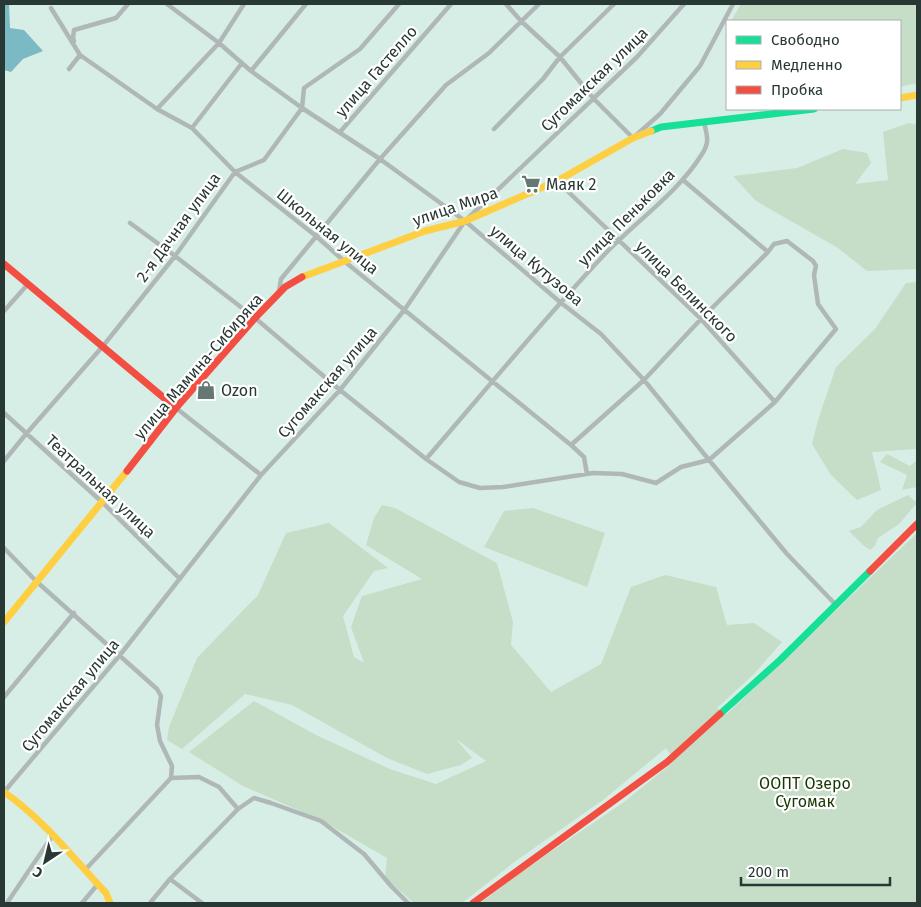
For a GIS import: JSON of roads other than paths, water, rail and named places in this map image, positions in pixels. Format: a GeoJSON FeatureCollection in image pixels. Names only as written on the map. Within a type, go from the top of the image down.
{"type":"FeatureCollection","features":[{"type":"Feature","properties":{"kind":"main road"},"geometry":{"type":"LineString","coordinates":[[901,98],[917,96]]}},
{"type":"Feature","properties":{"kind":"main road","name":"улица Мира"},"geometry":{"type":"LineString","coordinates":[[279,293],[294,280],[304,275],[425,231],[465,221],[557,181],[633,138],[661,127],[806,110]]}},
{"type":"Feature","properties":{"kind":"main road"},"geometry":{"type":"LineString","coordinates":[[4,264],[176,408]]}},
{"type":"Feature","properties":{"kind":"main road","name":"улица Мамина-Сибиряка"},"geometry":{"type":"LineString","coordinates":[[4,622],[36,581],[103,503],[176,408],[279,293]]}},
{"type":"Feature","properties":{"kind":"main road"},"geometry":{"type":"LineString","coordinates":[[473,903],[667,762],[736,702],[836,606],[917,524]]}},
{"type":"Feature","properties":{"kind":"main road"},"geometry":{"type":"LineString","coordinates":[[4,792],[18,800],[53,835],[106,893],[110,903]]}},
{"type":"Feature","properties":{"kind":"street"},"geometry":{"type":"LineString","coordinates":[[69,69],[80,55],[73,38],[74,30],[116,18],[128,4]]}},
{"type":"Feature","properties":{"kind":"street","name":"улица Кутузова"},"geometry":{"type":"LineString","coordinates":[[167,4],[219,43],[251,71],[302,108],[380,159],[465,221],[560,302],[601,334],[644,380],[787,554],[836,606]]}},
{"type":"Feature","properties":{"kind":"street"},"geometry":{"type":"LineString","coordinates":[[157,109],[219,43],[244,4]]}},
{"type":"Feature","properties":{"kind":"street"},"geometry":{"type":"LineString","coordinates":[[251,71],[306,4]]}},
{"type":"Feature","properties":{"kind":"street","name":"2-я Дачная улица"},"geometry":{"type":"LineString","coordinates":[[4,461],[103,346],[175,256],[234,172],[264,160],[302,108],[304,88],[360,49],[399,4]]}},
{"type":"Feature","properties":{"kind":"street","name":"улица Гастелло"},"geometry":{"type":"LineString","coordinates":[[340,132],[451,4]]}},
{"type":"Feature","properties":{"kind":"street"},"geometry":{"type":"LineString","coordinates":[[506,4],[521,21],[560,57],[593,98],[633,138],[660,114],[700,66],[734,4]]}},
{"type":"Feature","properties":{"kind":"street","name":"улица Мамина-Сибиряка"},"geometry":{"type":"LineString","coordinates":[[279,293],[281,279],[380,159],[446,85],[489,53],[539,4]]}},
{"type":"Feature","properties":{"kind":"street"},"geometry":{"type":"LineString","coordinates":[[494,129],[543,79],[560,57],[614,4]]}},
{"type":"Feature","properties":{"kind":"street","name":"Сугомакская улица"},"geometry":{"type":"LineString","coordinates":[[4,792],[120,655],[261,475],[340,390],[405,309],[465,221],[637,57],[684,4]]}},
{"type":"Feature","properties":{"kind":"street","name":"Школьная улица"},"geometry":{"type":"LineString","coordinates":[[51,8],[80,55],[157,109],[192,128],[234,172],[316,236],[344,261],[571,445],[584,458],[587,474]]}},
{"type":"Feature","properties":{"kind":"street"},"geometry":{"type":"LineString","coordinates":[[192,128],[242,63]]}},
{"type":"Feature","properties":{"kind":"street","name":"улица Пеньковка"},"geometry":{"type":"LineString","coordinates":[[426,459],[560,302],[618,240],[683,180],[703,154],[708,141],[704,122]]}},
{"type":"Feature","properties":{"kind":"street"},"geometry":{"type":"LineString","coordinates":[[683,180],[768,252]]}},
{"type":"Feature","properties":{"kind":"street","name":"улица Белинского"},"geometry":{"type":"LineString","coordinates":[[557,181],[701,319],[775,402]]}},
{"type":"Feature","properties":{"kind":"street"},"geometry":{"type":"LineString","coordinates":[[130,223],[255,318],[426,459],[459,482],[480,488],[587,474],[622,474],[656,482],[681,467],[709,460],[775,402],[836,329],[818,304],[814,275],[816,266],[813,261],[787,242],[774,244],[644,380],[571,445]]}},
{"type":"Feature","properties":{"kind":"street"},"geometry":{"type":"LineString","coordinates":[[4,311],[28,284]]}},
{"type":"Feature","properties":{"kind":"street"},"geometry":{"type":"LineString","coordinates":[[176,408],[261,475]]}},
{"type":"Feature","properties":{"kind":"street","name":"Театральная улица"},"geometry":{"type":"LineString","coordinates":[[4,413],[103,503],[180,579]]}},
{"type":"Feature","properties":{"kind":"street"},"geometry":{"type":"LineString","coordinates":[[4,548],[36,581],[157,689],[161,696],[158,725],[160,741],[172,766],[171,778],[85,870]]}},
{"type":"Feature","properties":{"kind":"street"},"geometry":{"type":"LineString","coordinates":[[4,697],[74,613]]}},
{"type":"Feature","properties":{"kind":"street"},"geometry":{"type":"LineString","coordinates":[[171,778],[198,777],[219,787],[238,809]]}},
{"type":"Feature","properties":{"kind":"street"},"geometry":{"type":"LineString","coordinates":[[150,903],[170,879],[238,809],[254,798],[271,802],[321,821],[364,854],[408,903]]}},
{"type":"Feature","properties":{"kind":"street"},"geometry":{"type":"LineString","coordinates":[[7,903],[53,835]]}},
{"type":"Feature","properties":{"kind":"street"},"geometry":{"type":"LineString","coordinates":[[170,879],[202,903]]}},
{"type":"Feature","properties":{"kind":"street"},"geometry":{"type":"LineString","coordinates":[[82,903],[98,884]]}},
{"type":"Feature","properties":{"kind":"water"},"geometry":{"type":"Polygon","coordinates":[[[4,4],[9,4],[10,28],[24,30],[43,51],[23,59],[11,72],[4,70],[4,4]]]}},
{"type":"Feature","properties":{"kind":"place","name":"Маяк 2"},"geometry":{"type":"Point","coordinates":[531,184]}},
{"type":"Feature","properties":{"kind":"place","name":"Ozon"},"geometry":{"type":"Point","coordinates":[206,390]}},
{"type":"Feature","properties":{"kind":"park label","name":"ООПТ Озеро Сугомак"},"geometry":{"type":"Point","coordinates":[805,792]}}]}
